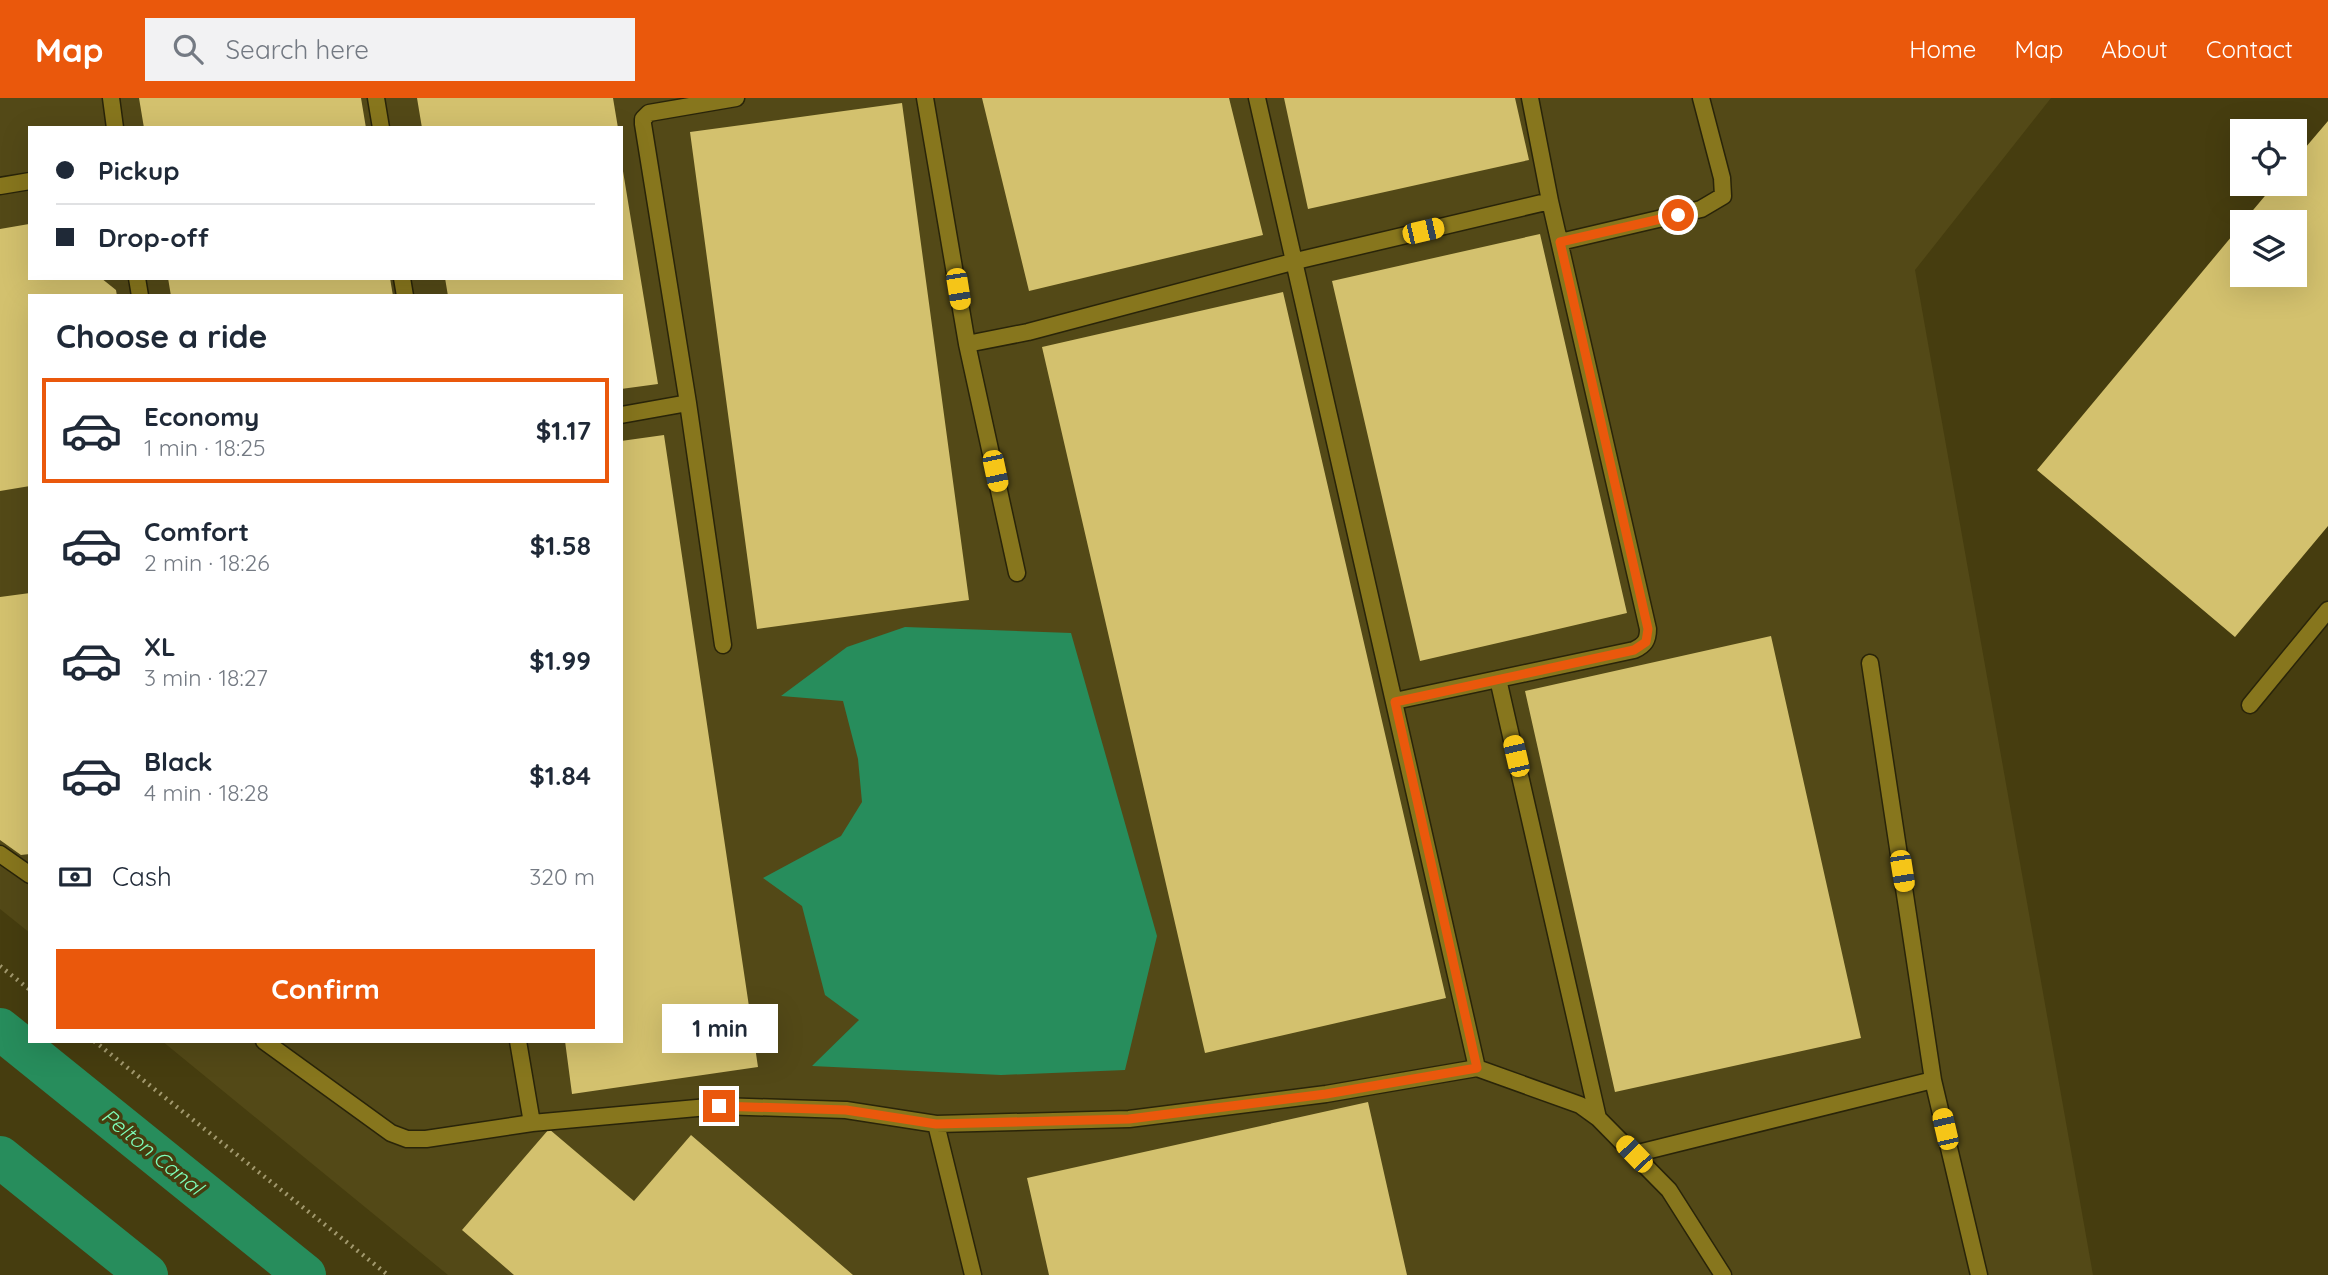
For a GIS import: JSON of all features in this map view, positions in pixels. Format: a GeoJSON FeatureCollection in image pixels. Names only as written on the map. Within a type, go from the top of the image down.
{"type":"FeatureCollection","features":[{"type":"Feature","properties":{"kind":"lane"},"geometry":{"type":"LineString","coordinates":[[111,98],[116,126]]}},
{"type":"Feature","properties":{"kind":"lane"},"geometry":{"type":"LineString","coordinates":[[376,98],[381,126]]}},
{"type":"Feature","properties":{"kind":"lane"},"geometry":{"type":"LineString","coordinates":[[723,645],[643,119],[649,113],[735,98]]}},
{"type":"Feature","properties":{"kind":"lane"},"geometry":{"type":"LineString","coordinates":[[925,98],[967,344],[1017,573]]}},
{"type":"Feature","properties":{"kind":"lane"},"geometry":{"type":"LineString","coordinates":[[1258,98],[1477,1068]]}},
{"type":"Feature","properties":{"kind":"lane"},"geometry":{"type":"LineString","coordinates":[[1395,702],[1634,650],[1641,647],[1648,636],[1550,201],[1530,98]]}},
{"type":"Feature","properties":{"kind":"lane"},"geometry":{"type":"LineString","coordinates":[[1560,242],[1701,209],[1723,196],[1722,178],[1701,98]]}},
{"type":"Feature","properties":{"kind":"lane"},"geometry":{"type":"LineString","coordinates":[[0,186],[28,181]]}},
{"type":"Feature","properties":{"kind":"lane"},"geometry":{"type":"LineString","coordinates":[[967,344],[1028,332],[1296,261],[1550,201]]}},
{"type":"Feature","properties":{"kind":"lane"},"geometry":{"type":"LineString","coordinates":[[623,415],[688,403]]}},
{"type":"Feature","properties":{"kind":"lane"},"geometry":{"type":"LineString","coordinates":[[2250,705],[2328,610]]}},
{"type":"Feature","properties":{"kind":"lane"},"geometry":{"type":"LineString","coordinates":[[1870,663],[1933,1080],[1979,1275]]}},
{"type":"Feature","properties":{"kind":"lane"},"geometry":{"type":"LineString","coordinates":[[1498,679],[1598,1118]]}},
{"type":"Feature","properties":{"kind":"lane"},"geometry":{"type":"LineString","coordinates":[[0,854],[28,874]]}},
{"type":"Feature","properties":{"kind":"lane"},"geometry":{"type":"LineString","coordinates":[[267,1043],[391,1133],[407,1139],[426,1139],[532,1123],[719,1106],[846,1110],[936,1124],[1129,1119],[1326,1094],[1477,1068],[1580,1105],[1598,1118],[1669,1190],[1723,1275]]}},
{"type":"Feature","properties":{"kind":"lane"},"geometry":{"type":"LineString","coordinates":[[517,1043],[532,1123]]}},
{"type":"Feature","properties":{"kind":"lane"},"geometry":{"type":"LineString","coordinates":[[1634,1154],[1933,1080]]}},
{"type":"Feature","properties":{"kind":"lane"},"geometry":{"type":"LineString","coordinates":[[936,1124],[973,1275]]}},
{"type":"Feature","properties":{"kind":"path"},"geometry":{"type":"LineString","coordinates":[[0,966],[28,988]]}},
{"type":"Feature","properties":{"kind":"path"},"geometry":{"type":"LineString","coordinates":[[97,1043],[388,1275]]}},
{"type":"Feature","properties":{"kind":"shaded area"},"geometry":{"type":"Polygon","coordinates":[[[0,98],[2051,98],[1915,270],[2093,1275],[448,1275],[164,1043],[623,1043],[623,294],[28,294],[28,931],[0,909],[0,98]]]}},
{"type":"Feature","properties":{"kind":"shaded area"},"geometry":{"type":"Polygon","coordinates":[[[905,627],[1071,633],[1157,936],[1125,1070],[1001,1075],[812,1066],[859,1020],[825,995],[802,906],[763,878],[841,836],[862,802],[858,759],[843,701],[781,696],[847,647],[905,627]]]}},
{"type":"Feature","properties":{"kind":"building"},"geometry":{"type":"Polygon","coordinates":[[[139,98],[361,98],[366,126],[144,126],[139,98]]]}},
{"type":"Feature","properties":{"kind":"building"},"geometry":{"type":"Polygon","coordinates":[[[417,98],[613,98],[618,126],[422,126],[417,98]]]}},
{"type":"Feature","properties":{"kind":"building"},"geometry":{"type":"Polygon","coordinates":[[[982,98],[1229,98],[1263,235],[1029,291],[982,98]]]}},
{"type":"Feature","properties":{"kind":"building"},"geometry":{"type":"Polygon","coordinates":[[[1284,98],[1515,98],[1529,160],[1308,209],[1284,98]]]}},
{"type":"Feature","properties":{"kind":"building"},"geometry":{"type":"Polygon","coordinates":[[[902,103],[969,600],[757,629],[690,132],[902,103]]]}},
{"type":"Feature","properties":{"kind":"building"},"geometry":{"type":"Polygon","coordinates":[[[2328,121],[2328,526],[2235,637],[2037,470],[2230,238],[2230,287],[2307,287],[2307,210],[2253,210],[2265,196],[2307,196],[2307,146],[2328,121]]]}},
{"type":"Feature","properties":{"kind":"building"},"geometry":{"type":"Polygon","coordinates":[[[623,171],[658,384],[623,389],[623,294],[448,294],[445,280],[623,280],[623,171]]]}},
{"type":"Feature","properties":{"kind":"building"},"geometry":{"type":"Polygon","coordinates":[[[28,224],[28,280],[104,280],[116,290],[117,294],[28,294],[28,486],[0,491],[0,229],[28,224]]]}},
{"type":"Feature","properties":{"kind":"building"},"geometry":{"type":"Polygon","coordinates":[[[1540,234],[1627,613],[1420,661],[1332,281],[1540,234]]]}},
{"type":"Feature","properties":{"kind":"building"},"geometry":{"type":"Polygon","coordinates":[[[168,280],[390,280],[393,294],[171,294],[168,280]]]}},
{"type":"Feature","properties":{"kind":"building"},"geometry":{"type":"Polygon","coordinates":[[[1283,292],[1446,998],[1205,1053],[1042,347],[1283,292]]]}},
{"type":"Feature","properties":{"kind":"building"},"geometry":{"type":"Polygon","coordinates":[[[664,435],[758,1067],[572,1094],[565,1043],[623,1043],[623,441],[664,435]]]}},
{"type":"Feature","properties":{"kind":"building"},"geometry":{"type":"Polygon","coordinates":[[[28,593],[28,854],[21,855],[0,840],[0,597],[28,593]]]}},
{"type":"Feature","properties":{"kind":"building"},"geometry":{"type":"Polygon","coordinates":[[[1771,636],[1861,1038],[1615,1092],[1525,691],[1771,636]]]}},
{"type":"Feature","properties":{"kind":"building"},"geometry":{"type":"Polygon","coordinates":[[[1368,1102],[1407,1275],[1049,1275],[1027,1178],[1368,1102]]]}},
{"type":"Feature","properties":{"kind":"building"},"geometry":{"type":"Polygon","coordinates":[[[549,1129],[634,1201],[691,1135],[853,1275],[514,1275],[462,1230],[549,1129]]]}},
{"type":"Feature","properties":{"kind":"waterway","name":"Pelton Canal"},"geometry":{"type":"LineString","coordinates":[[0,1029],[305,1275]]}},
{"type":"Feature","properties":{"kind":"waterway","name":"Pelton Canal"},"geometry":{"type":"LineString","coordinates":[[0,1157],[147,1275]]}},
{"type":"Feature","properties":{"kind":"route"},"geometry":{"type":"LineString","coordinates":[[719,1106],[846,1110],[936,1124],[1129,1119],[1326,1094],[1477,1068],[1395,702],[1634,650],[1646,642],[1648,629],[1560,242],[1678,215]]}}]}
